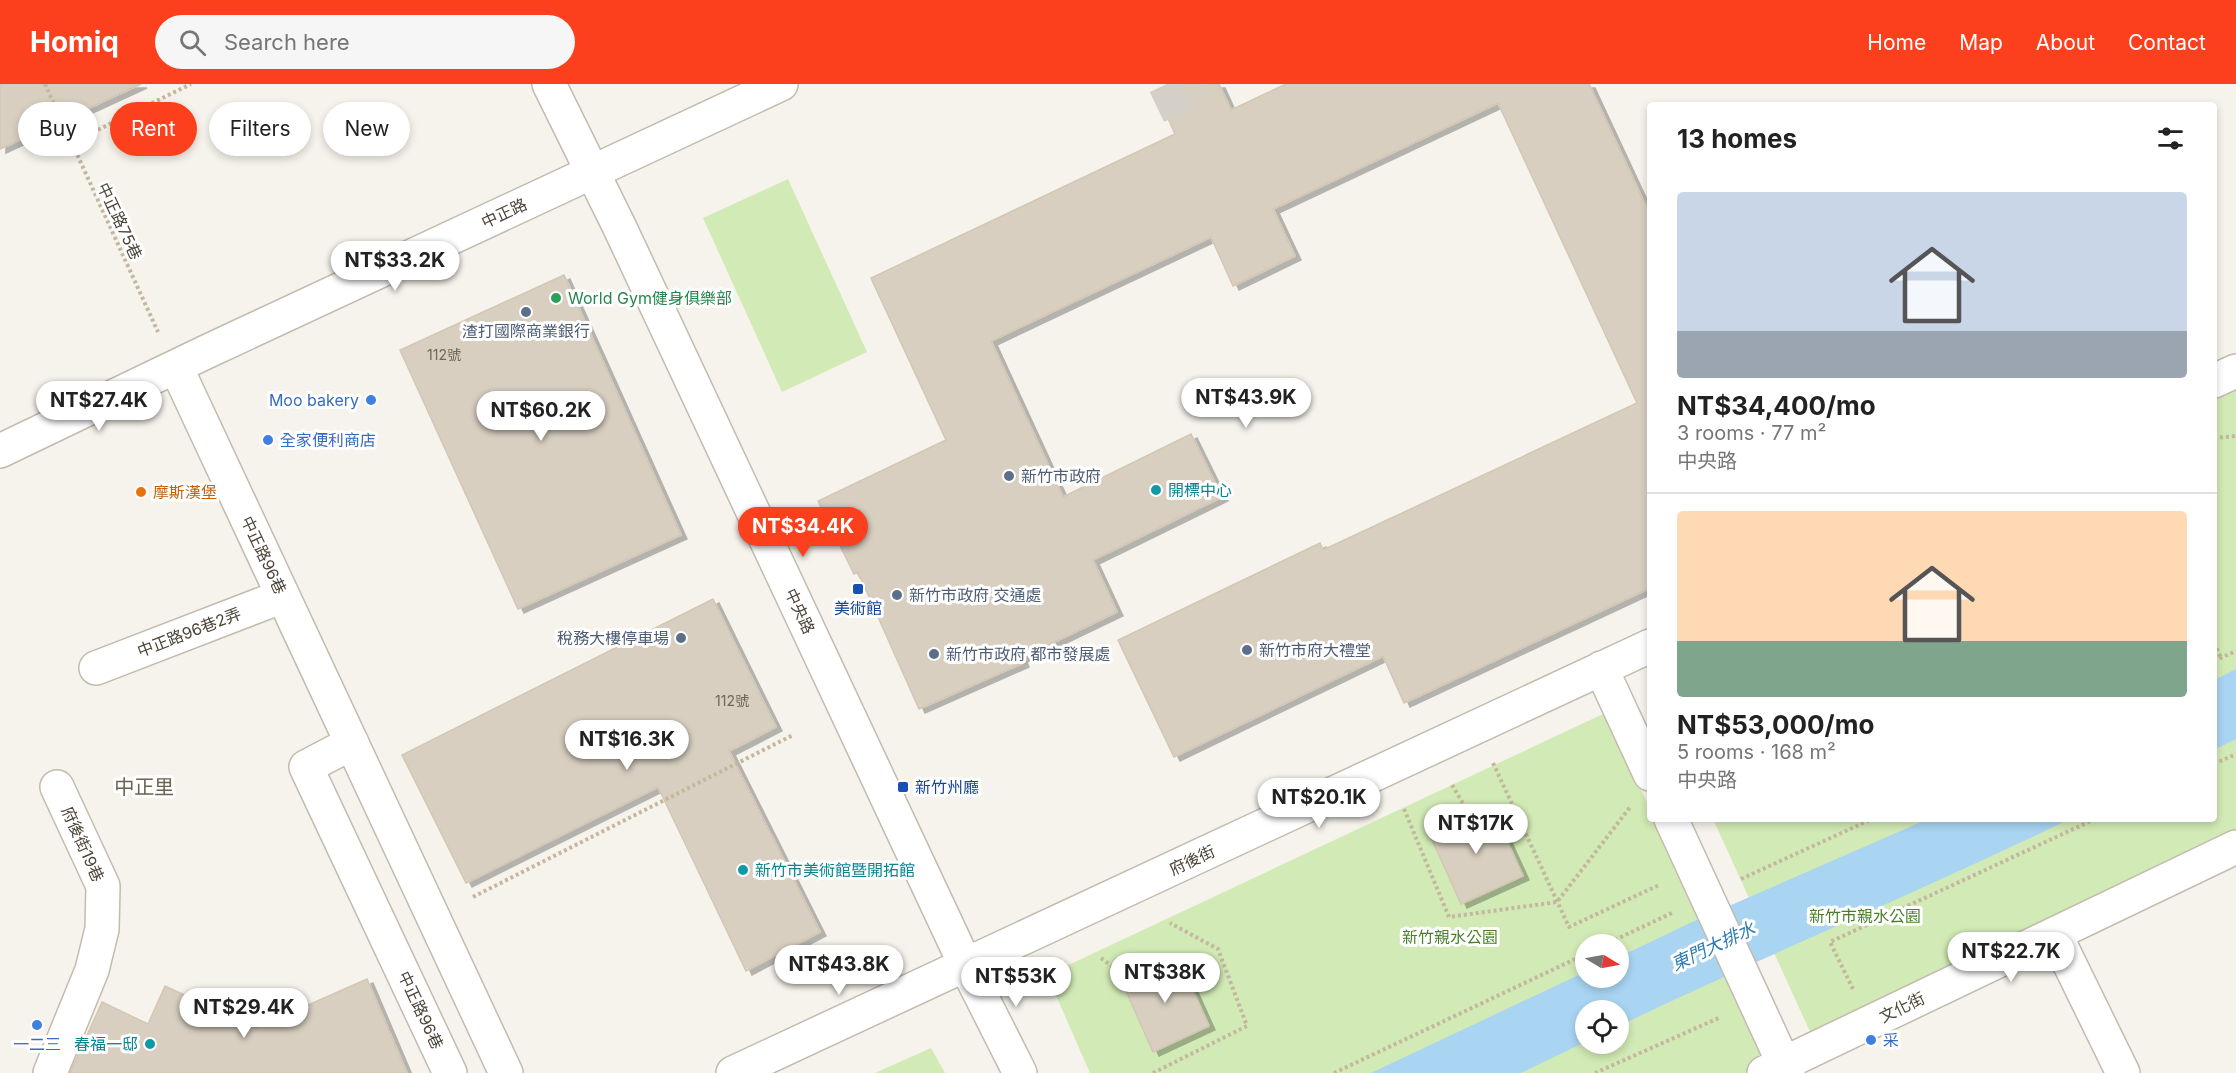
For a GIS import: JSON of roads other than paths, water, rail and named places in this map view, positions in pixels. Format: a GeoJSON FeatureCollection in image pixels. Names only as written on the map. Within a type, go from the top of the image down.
{"type":"FeatureCollection","features":[{"type":"Feature","properties":{"kind":"street","name":"中央路"},"geometry":{"type":"LineString","coordinates":[[549,84],[966,966],[1020,1073]]}},
{"type":"Feature","properties":{"kind":"street","name":"中正路"},"geometry":{"type":"LineString","coordinates":[[0,451],[781,84]]}},
{"type":"Feature","properties":{"kind":"street","name":"中正路96巷"},"geometry":{"type":"LineString","coordinates":[[176,367],[506,1073]]}},
{"type":"Feature","properties":{"kind":"street"},"geometry":{"type":"LineString","coordinates":[[2217,380],[2236,371]]}},
{"type":"Feature","properties":{"kind":"street","name":"中正路96巷2弄"},"geometry":{"type":"LineString","coordinates":[[96,668],[283,597]]}},
{"type":"Feature","properties":{"kind":"street","name":"府後街"},"geometry":{"type":"LineString","coordinates":[[734,1073],[1647,647]]}},
{"type":"Feature","properties":{"kind":"street"},"geometry":{"type":"LineString","coordinates":[[1601,668],[1642,788]]}},
{"type":"Feature","properties":{"kind":"street","name":"中正路96巷"},"geometry":{"type":"LineString","coordinates":[[352,743],[306,767],[450,1073]]}},
{"type":"Feature","properties":{"kind":"street","name":"府後街19巷"},"geometry":{"type":"LineString","coordinates":[[50,1073],[92,970],[102,929],[103,886],[57,787]]}},
{"type":"Feature","properties":{"kind":"street"},"geometry":{"type":"LineString","coordinates":[[1673,822],[1719,889],[1779,1070]]}},
{"type":"Feature","properties":{"kind":"street","name":"文化街"},"geometry":{"type":"LineString","coordinates":[[1779,1070],[2236,848]]}},
{"type":"Feature","properties":{"kind":"street"},"geometry":{"type":"LineString","coordinates":[[2055,934],[2123,1073]]}},
{"type":"Feature","properties":{"kind":"street"},"geometry":{"type":"LineString","coordinates":[[423,1016],[468,993]]}},
{"type":"Feature","properties":{"kind":"water"},"geometry":{"type":"Polygon","coordinates":[[[2236,669],[2236,739],[2217,748],[2217,678],[2236,669]]]}},
{"type":"Feature","properties":{"kind":"water","name":"東門大排水"},"geometry":{"type":"Polygon","coordinates":[[[1921,822],[2064,822],[1629,1021],[1629,1000],[1575,1000],[1575,1047],[1521,1073],[1371,1073],[1575,977],[1575,988],[1629,988],[1629,952],[1690,923],[1921,822]]]}},
{"type":"Feature","properties":{"kind":"tunnel"},"geometry":{"type":"LineString","coordinates":[[1157,107],[1205,84]]}},
{"type":"Feature","properties":{"kind":"place","name":"World Gym健身俱樂部"},"geometry":{"type":"Point","coordinates":[556,298]}},
{"type":"Feature","properties":{"kind":"place","name":"渣打國際商業銀行"},"geometry":{"type":"Point","coordinates":[526,312]}},
{"type":"Feature","properties":{"kind":"place","name":"Moo bakery"},"geometry":{"type":"Point","coordinates":[371,400]}},
{"type":"Feature","properties":{"kind":"place","name":"全家便利商店"},"geometry":{"type":"Point","coordinates":[268,440]}},
{"type":"Feature","properties":{"kind":"place","name":"新竹市政府"},"geometry":{"type":"Point","coordinates":[1009,476]}},
{"type":"Feature","properties":{"kind":"place","name":"開標中心"},"geometry":{"type":"Point","coordinates":[1156,490]}},
{"type":"Feature","properties":{"kind":"place","name":"摩斯漢堡"},"geometry":{"type":"Point","coordinates":[141,492]}},
{"type":"Feature","properties":{"kind":"place","name":"美術館"},"geometry":{"type":"Point","coordinates":[858,589]}},
{"type":"Feature","properties":{"kind":"place","name":"新竹市政府 交通處"},"geometry":{"type":"Point","coordinates":[897,595]}},
{"type":"Feature","properties":{"kind":"place","name":"稅務大樓停車場"},"geometry":{"type":"Point","coordinates":[681,638]}},
{"type":"Feature","properties":{"kind":"place","name":"新竹市府大禮堂"},"geometry":{"type":"Point","coordinates":[1247,650]}},
{"type":"Feature","properties":{"kind":"place","name":"新竹市政府 都市發展處"},"geometry":{"type":"Point","coordinates":[934,654]}},
{"type":"Feature","properties":{"kind":"place","name":"新竹州廳"},"geometry":{"type":"Point","coordinates":[903,787]}},
{"type":"Feature","properties":{"kind":"place","name":"新竹市美術館暨開拓館"},"geometry":{"type":"Point","coordinates":[743,870]}},
{"type":"Feature","properties":{"kind":"place","name":"一二三"},"geometry":{"type":"Point","coordinates":[37,1025]}},
{"type":"Feature","properties":{"kind":"place","name":"采"},"geometry":{"type":"Point","coordinates":[1871,1040]}},
{"type":"Feature","properties":{"kind":"place","name":"春福一邸"},"geometry":{"type":"Point","coordinates":[150,1044]}},
{"type":"Feature","properties":{"kind":"district","name":"中正里"},"geometry":{"type":"Point","coordinates":[144,787]}},
{"type":"Feature","properties":{"kind":"park label","name":"新竹市親水公園"},"geometry":{"type":"Point","coordinates":[1865,916]}},
{"type":"Feature","properties":{"kind":"park label","name":"新竹親水公園"},"geometry":{"type":"Point","coordinates":[1450,937]}}]}
